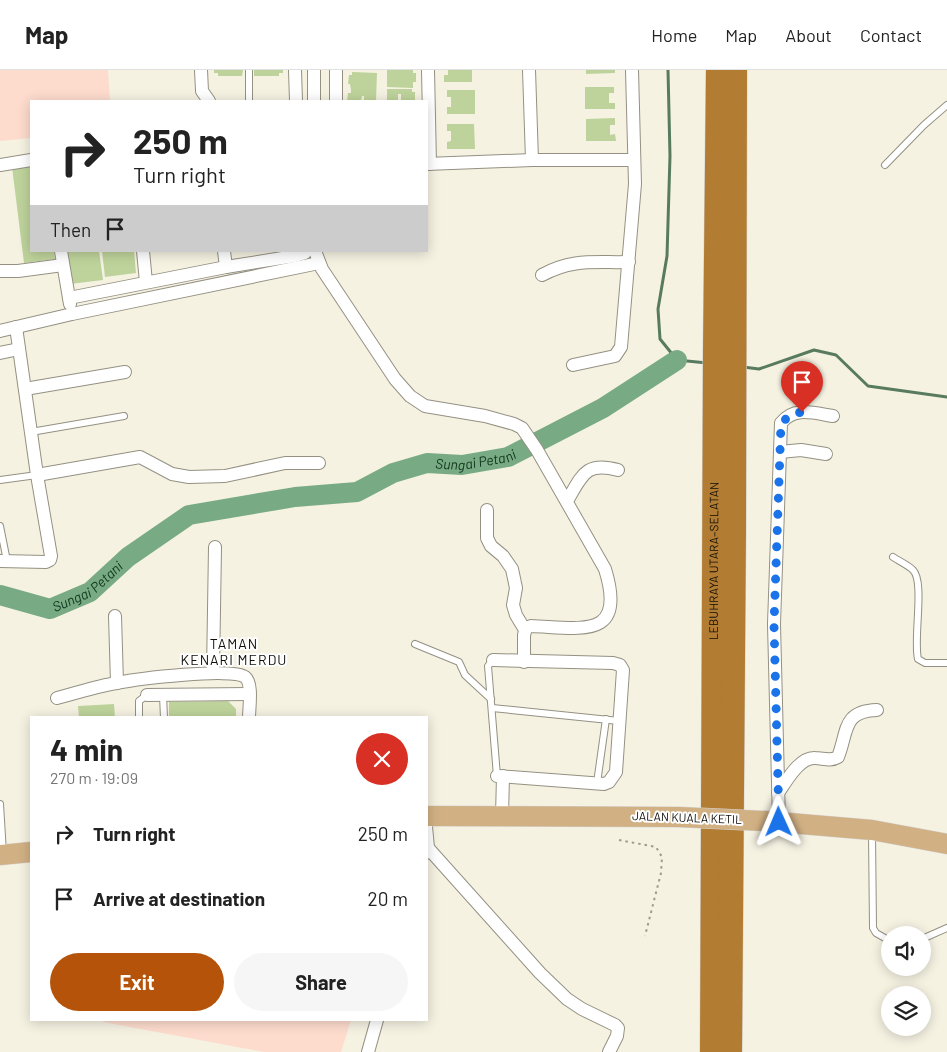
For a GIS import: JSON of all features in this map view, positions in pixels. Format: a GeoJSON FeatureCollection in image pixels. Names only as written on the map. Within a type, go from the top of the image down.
{"type":"FeatureCollection","features":[{"type":"Feature","properties":{"kind":"highway","name":"LEBUHRAYA UTARA–SELATAN"},"geometry":{"type":"LineString","coordinates":[[718,70],[725,333],[730,1052]]}},
{"type":"Feature","properties":{"kind":"highway","name":"LEBUHRAYA UTARA–SELATAN"},"geometry":{"type":"LineString","coordinates":[[725,333],[735,70]]}},
{"type":"Feature","properties":{"kind":"highway","name":"LEBUHRAYA UTARA–SELATAN"},"geometry":{"type":"LineString","coordinates":[[712,1052],[725,398]]}},
{"type":"Feature","properties":{"kind":"main road","name":"JALAN KUALA KETIL"},"geometry":{"type":"LineString","coordinates":[[428,816],[679,817],[772,822],[872,830],[947,844]]}},
{"type":"Feature","properties":{"kind":"main road"},"geometry":{"type":"LineString","coordinates":[[2,855],[30,852]]}},
{"type":"Feature","properties":{"kind":"street"},"geometry":{"type":"LineString","coordinates":[[201,70],[202,90],[209,100]]}},
{"type":"Feature","properties":{"kind":"street"},"geometry":{"type":"LineString","coordinates":[[295,70],[296,100]]}},
{"type":"Feature","properties":{"kind":"street"},"geometry":{"type":"LineString","coordinates":[[314,70],[314,100]]}},
{"type":"Feature","properties":{"kind":"street"},"geometry":{"type":"LineString","coordinates":[[336,70],[336,100]]}},
{"type":"Feature","properties":{"kind":"street"},"geometry":{"type":"LineString","coordinates":[[428,70],[428,164],[532,160],[634,160]]}},
{"type":"Feature","properties":{"kind":"street"},"geometry":{"type":"LineString","coordinates":[[530,70],[532,160]]}},
{"type":"Feature","properties":{"kind":"street"},"geometry":{"type":"LineString","coordinates":[[573,365],[615,356],[619,352],[623,336],[635,184],[632,70]]}},
{"type":"Feature","properties":{"kind":"street"},"geometry":{"type":"LineString","coordinates":[[0,165],[30,160]]}},
{"type":"Feature","properties":{"kind":"street"},"geometry":{"type":"LineString","coordinates":[[61,252],[72,314]]}},
{"type":"Feature","properties":{"kind":"street"},"geometry":{"type":"LineString","coordinates":[[143,252],[146,282]]}},
{"type":"Feature","properties":{"kind":"street"},"geometry":{"type":"LineString","coordinates":[[224,252],[226,267]]}},
{"type":"Feature","properties":{"kind":"street"},"geometry":{"type":"LineString","coordinates":[[68,298],[226,267],[312,254]]}},
{"type":"Feature","properties":{"kind":"street"},"geometry":{"type":"LineString","coordinates":[[0,331],[312,254]]}},
{"type":"Feature","properties":{"kind":"street"},"geometry":{"type":"LineString","coordinates":[[312,254],[395,379],[410,396],[425,406],[485,416],[522,428],[537,450],[605,568],[610,594],[610,610],[602,623],[595,626],[571,628],[531,626],[525,630]]}},
{"type":"Feature","properties":{"kind":"street"},"geometry":{"type":"LineString","coordinates":[[542,275],[574,262],[629,262]]}},
{"type":"Feature","properties":{"kind":"street"},"geometry":{"type":"LineString","coordinates":[[0,271],[18,271],[63,265]]}},
{"type":"Feature","properties":{"kind":"street"},"geometry":{"type":"LineString","coordinates":[[3,561],[46,562],[50,560],[51,556],[16,327]]}},
{"type":"Feature","properties":{"kind":"street"},"geometry":{"type":"LineString","coordinates":[[0,352],[19,349]]}},
{"type":"Feature","properties":{"kind":"street"},"geometry":{"type":"LineString","coordinates":[[25,389],[125,372]]}},
{"type":"Feature","properties":{"kind":"street"},"geometry":{"type":"LineString","coordinates":[[772,822],[778,793],[774,624],[781,423],[792,414],[802,412],[833,416]]}},
{"type":"Feature","properties":{"kind":"street"},"geometry":{"type":"LineString","coordinates":[[780,452],[801,450],[826,454]]}},
{"type":"Feature","properties":{"kind":"street"},"geometry":{"type":"LineString","coordinates":[[38,475],[140,457],[172,474],[189,477],[225,476],[285,463],[319,463]]}},
{"type":"Feature","properties":{"kind":"street"},"geometry":{"type":"LineString","coordinates":[[567,501],[583,476],[594,467],[601,466],[618,470]]}},
{"type":"Feature","properties":{"kind":"street"},"geometry":{"type":"LineString","coordinates":[[487,510],[487,538],[491,546],[503,556],[512,569],[516,588],[513,605],[516,615],[525,630],[524,662]]}},
{"type":"Feature","properties":{"kind":"street"},"geometry":{"type":"LineString","coordinates":[[213,672],[215,547]]}},
{"type":"Feature","properties":{"kind":"street"},"geometry":{"type":"LineString","coordinates":[[115,616],[117,683]]}},
{"type":"Feature","properties":{"kind":"street"},"geometry":{"type":"LineString","coordinates":[[493,660],[613,663],[620,665],[622,670],[616,772],[609,782],[597,783],[500,776],[502,816]]}},
{"type":"Feature","properties":{"kind":"street"},"geometry":{"type":"LineString","coordinates":[[57,698],[117,683],[213,672],[238,673],[246,677],[249,683],[249,716]]}},
{"type":"Feature","properties":{"kind":"street"},"geometry":{"type":"LineString","coordinates":[[147,695],[249,694]]}},
{"type":"Feature","properties":{"kind":"street"},"geometry":{"type":"LineString","coordinates":[[778,793],[804,761],[814,758],[828,760],[838,757],[850,719],[866,710],[877,710]]}},
{"type":"Feature","properties":{"kind":"street"},"geometry":{"type":"LineString","coordinates":[[428,852],[540,973],[582,1009],[615,1024],[618,1028],[617,1036],[609,1052]]}},
{"type":"Feature","properties":{"kind":"street"},"geometry":{"type":"LineString","coordinates":[[368,1052],[377,1021]]}},
{"type":"Feature","properties":{"kind":"lane"},"geometry":{"type":"LineString","coordinates":[[249,70],[249,100]]}},
{"type":"Feature","properties":{"kind":"lane"},"geometry":{"type":"LineString","coordinates":[[885,165],[924,125],[947,105]]}},
{"type":"Feature","properties":{"kind":"lane"},"geometry":{"type":"LineString","coordinates":[[31,432],[124,416]]}},
{"type":"Feature","properties":{"kind":"lane"},"geometry":{"type":"LineString","coordinates":[[0,480],[38,475]]}},
{"type":"Feature","properties":{"kind":"lane"},"geometry":{"type":"LineString","coordinates":[[0,526],[3,561]]}},
{"type":"Feature","properties":{"kind":"lane"},"geometry":{"type":"LineString","coordinates":[[893,557],[914,570],[918,580],[918,659],[926,663],[947,663]]}},
{"type":"Feature","properties":{"kind":"lane"},"geometry":{"type":"LineString","coordinates":[[415,644],[459,662],[465,675],[491,698]]}},
{"type":"Feature","properties":{"kind":"lane"},"geometry":{"type":"LineString","coordinates":[[493,660],[488,666],[500,776]]}},
{"type":"Feature","properties":{"kind":"lane"},"geometry":{"type":"LineString","coordinates":[[139,716],[139,701],[147,695]]}},
{"type":"Feature","properties":{"kind":"lane"},"geometry":{"type":"LineString","coordinates":[[163,695],[164,716]]}},
{"type":"Feature","properties":{"kind":"lane"},"geometry":{"type":"LineString","coordinates":[[492,708],[619,720]]}},
{"type":"Feature","properties":{"kind":"lane"},"geometry":{"type":"LineString","coordinates":[[597,783],[606,719]]}},
{"type":"Feature","properties":{"kind":"lane"},"geometry":{"type":"LineString","coordinates":[[0,804],[2,855]]}},
{"type":"Feature","properties":{"kind":"lane"},"geometry":{"type":"LineString","coordinates":[[872,830],[873,928],[881,936]]}},
{"type":"Feature","properties":{"kind":"lane"},"geometry":{"type":"LineString","coordinates":[[931,935],[947,928]]}},
{"type":"Feature","properties":{"kind":"path"},"geometry":{"type":"LineString","coordinates":[[619,840],[656,847],[662,857],[662,873],[645,936]]}},
{"type":"Feature","properties":{"kind":"shaded area"},"geometry":{"type":"Polygon","coordinates":[[[0,70],[108,70],[110,100],[30,100],[30,138],[0,141],[0,70]]]}},
{"type":"Feature","properties":{"kind":"shaded area"},"geometry":{"type":"Polygon","coordinates":[[[351,1021],[341,1052],[264,1052],[103,1022],[351,1021]]]}},
{"type":"Feature","properties":{"kind":"building"},"geometry":{"type":"Polygon","coordinates":[[[214,70],[243,70],[242,76],[218,76],[218,73],[214,73],[214,70]]]}},
{"type":"Feature","properties":{"kind":"building"},"geometry":{"type":"Polygon","coordinates":[[[254,70],[283,70],[283,73],[279,73],[279,76],[254,76],[254,70]]]}},
{"type":"Feature","properties":{"kind":"building"},"geometry":{"type":"Polygon","coordinates":[[[387,70],[413,70],[413,73],[416,73],[416,82],[413,82],[413,88],[387,87],[387,70]]]}},
{"type":"Feature","properties":{"kind":"building"},"geometry":{"type":"Polygon","coordinates":[[[448,70],[472,70],[472,82],[444,82],[444,75],[448,75],[448,70]]]}},
{"type":"Feature","properties":{"kind":"building"},"geometry":{"type":"Polygon","coordinates":[[[586,70],[615,70],[615,73],[586,74],[586,70]]]}},
{"type":"Feature","properties":{"kind":"building"},"geometry":{"type":"Polygon","coordinates":[[[352,72],[377,73],[376,100],[364,100],[364,96],[362,96],[361,100],[347,100],[348,93],[351,93],[350,84],[348,84],[349,75],[352,75],[352,72]]]}},
{"type":"Feature","properties":{"kind":"building"},"geometry":{"type":"Polygon","coordinates":[[[585,87],[614,87],[614,93],[609,93],[609,103],[615,103],[615,109],[585,109],[585,87]]]}},
{"type":"Feature","properties":{"kind":"building"},"geometry":{"type":"Polygon","coordinates":[[[387,89],[412,89],[412,92],[415,92],[415,100],[401,100],[401,94],[398,94],[398,100],[387,100],[387,89]]]}},
{"type":"Feature","properties":{"kind":"building"},"geometry":{"type":"Polygon","coordinates":[[[447,90],[475,90],[475,114],[447,114],[447,107],[451,107],[451,97],[447,97],[447,90]]]}},
{"type":"Feature","properties":{"kind":"building"},"geometry":{"type":"Polygon","coordinates":[[[615,118],[615,125],[610,125],[610,135],[615,134],[616,141],[586,141],[586,119],[615,118]]]}},
{"type":"Feature","properties":{"kind":"building"},"geometry":{"type":"Polygon","coordinates":[[[447,124],[474,124],[475,149],[447,149],[447,142],[451,141],[451,131],[447,131],[447,124]]]}},
{"type":"Feature","properties":{"kind":"building"},"geometry":{"type":"Polygon","coordinates":[[[30,165],[30,252],[54,252],[55,259],[24,263],[12,167],[30,165]]]}},
{"type":"Feature","properties":{"kind":"building"},"geometry":{"type":"Polygon","coordinates":[[[66,252],[99,252],[103,280],[70,284],[66,252]]]}},
{"type":"Feature","properties":{"kind":"building"},"geometry":{"type":"Polygon","coordinates":[[[102,252],[134,252],[136,273],[105,277],[102,252]]]}},
{"type":"Feature","properties":{"kind":"building"},"geometry":{"type":"Polygon","coordinates":[[[228,701],[236,709],[236,716],[169,716],[169,702],[228,701]]]}},
{"type":"Feature","properties":{"kind":"building"},"geometry":{"type":"Polygon","coordinates":[[[114,704],[115,716],[79,716],[78,706],[114,704]]]}},
{"type":"Feature","properties":{"kind":"waterway"},"geometry":{"type":"LineString","coordinates":[[668,70],[670,156],[667,256],[658,309],[660,339],[677,360],[707,363]]}},
{"type":"Feature","properties":{"kind":"waterway","name":"Sungai Petani"},"geometry":{"type":"LineString","coordinates":[[743,367],[759,369],[814,350],[836,355],[868,386],[947,397]]}},
{"type":"Feature","properties":{"kind":"waterway","name":"Sungai Petani"},"geometry":{"type":"LineString","coordinates":[[0,595],[50,609],[90,592],[128,557],[189,515],[295,497],[357,492],[393,473],[427,463],[462,465],[508,457],[603,408],[677,360]]}},
{"type":"Feature","properties":{"kind":"district","name":"TAMAN KENARI MERDU"},"geometry":{"type":"Point","coordinates":[234,652]}},
{"type":"Feature","properties":{"kind":"route"},"geometry":{"type":"LineString","coordinates":[[779,822],[774,624],[781,423],[792,414],[802,412]]}}]}
